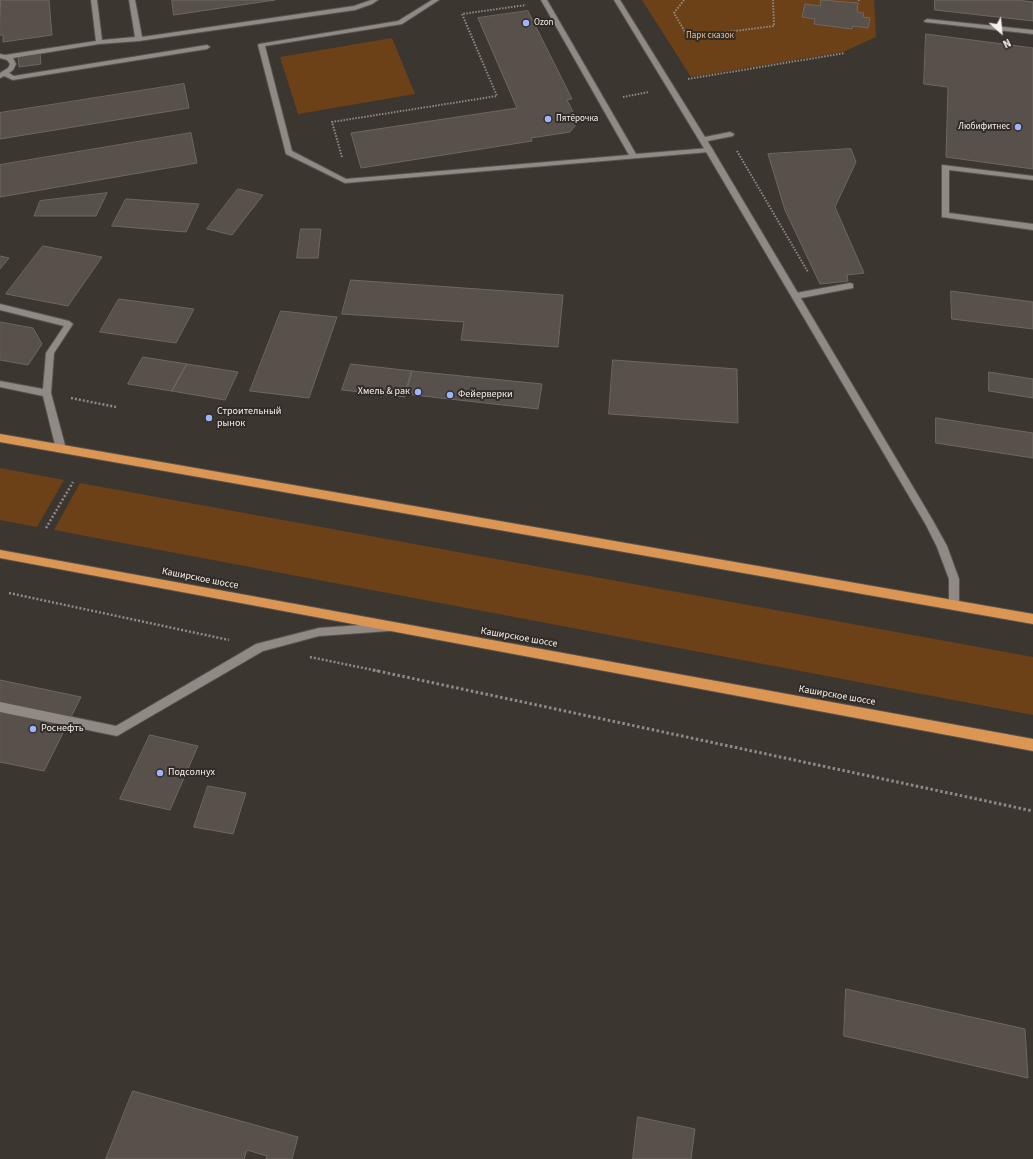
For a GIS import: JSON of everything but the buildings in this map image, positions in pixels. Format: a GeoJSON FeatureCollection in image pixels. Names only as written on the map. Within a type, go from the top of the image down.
{"type":"FeatureCollection","features":[{"type":"Feature","properties":{"kind":"highway"},"geometry":{"type":"LineString","coordinates":[[0,438],[1033,619]]}},
{"type":"Feature","properties":{"kind":"highway","name":"Каширское шоссе"},"geometry":{"type":"LineString","coordinates":[[0,554],[1033,744]]}},
{"type":"Feature","properties":{"kind":"street"},"geometry":{"type":"LineString","coordinates":[[94,0],[99,42]]}},
{"type":"Feature","properties":{"kind":"street"},"geometry":{"type":"LineString","coordinates":[[132,0],[146,45]]}},
{"type":"Feature","properties":{"kind":"street"},"geometry":{"type":"LineString","coordinates":[[3,75],[13,78],[146,45],[355,8],[370,4],[375,0]]}},
{"type":"Feature","properties":{"kind":"street"},"geometry":{"type":"LineString","coordinates":[[436,0],[400,23],[260,45],[290,152],[345,181],[709,150]]}},
{"type":"Feature","properties":{"kind":"street"},"geometry":{"type":"LineString","coordinates":[[544,0],[600,101],[633,156]]}},
{"type":"Feature","properties":{"kind":"street"},"geometry":{"type":"LineString","coordinates":[[617,0],[668,82],[796,296],[942,546],[954,579],[954,605]]}},
{"type":"Feature","properties":{"kind":"street"},"geometry":{"type":"LineString","coordinates":[[927,21],[1033,32]]}},
{"type":"Feature","properties":{"kind":"street"},"geometry":{"type":"LineString","coordinates":[[2,57],[99,42],[207,47]]}},
{"type":"Feature","properties":{"kind":"street"},"geometry":{"type":"LineString","coordinates":[[2,57],[10,60],[13,64],[11,69],[3,75]]}},
{"type":"Feature","properties":{"kind":"street"},"geometry":{"type":"LineString","coordinates":[[703,140],[730,134]]}},
{"type":"Feature","properties":{"kind":"street"},"geometry":{"type":"LineString","coordinates":[[1033,178],[945,167],[945,215],[1033,227]]}},
{"type":"Feature","properties":{"kind":"street"},"geometry":{"type":"LineString","coordinates":[[796,296],[850,286]]}},
{"type":"Feature","properties":{"kind":"street"},"geometry":{"type":"LineString","coordinates":[[0,306],[69,324],[50,353],[46,393],[61,449]]}},
{"type":"Feature","properties":{"kind":"street"},"geometry":{"type":"LineString","coordinates":[[0,384],[46,393]]}},
{"type":"Feature","properties":{"kind":"street"},"geometry":{"type":"LineString","coordinates":[[0,707],[117,730],[260,647],[319,632],[392,627]]}},
{"type":"Feature","properties":{"kind":"path"},"geometry":{"type":"LineString","coordinates":[[684,0],[674,13],[688,37],[774,26],[773,0]]}},
{"type":"Feature","properties":{"kind":"path"},"geometry":{"type":"LineString","coordinates":[[343,160],[332,122],[497,96],[462,14],[533,5]]}},
{"type":"Feature","properties":{"kind":"path"},"geometry":{"type":"LineString","coordinates":[[668,82],[846,53]]}},
{"type":"Feature","properties":{"kind":"path"},"geometry":{"type":"LineString","coordinates":[[600,101],[656,91]]}},
{"type":"Feature","properties":{"kind":"path"},"geometry":{"type":"LineString","coordinates":[[46,393],[116,407]]}},
{"type":"Feature","properties":{"kind":"path"},"geometry":{"type":"LineString","coordinates":[[46,528],[73,482]]}},
{"type":"Feature","properties":{"kind":"path"},"geometry":{"type":"LineString","coordinates":[[9,593],[260,647]]}},
{"type":"Feature","properties":{"kind":"path"},"geometry":{"type":"LineString","coordinates":[[307,657],[1033,811]]}},
{"type":"Feature","properties":{"kind":"green space","name":"Парк сказок"},"geometry":{"type":"Polygon","coordinates":[[[642,0],[874,0],[876,37],[843,52],[691,77],[642,0]]]}},
{"type":"Feature","properties":{"kind":"green space"},"geometry":{"type":"Polygon","coordinates":[[[392,38],[415,94],[298,114],[280,57],[392,38]]]}},
{"type":"Feature","properties":{"kind":"green space"},"geometry":{"type":"Polygon","coordinates":[[[0,468],[64,480],[37,527],[0,520],[0,468]]]}},
{"type":"Feature","properties":{"kind":"green space"},"geometry":{"type":"Polygon","coordinates":[[[80,483],[1033,657],[1033,715],[54,530],[80,483]]]}},
{"type":"Feature","properties":{"kind":"place","name":"Ozon"},"geometry":{"type":"Point","coordinates":[526,23]}},
{"type":"Feature","properties":{"kind":"place","name":"Пятёрочка"},"geometry":{"type":"Point","coordinates":[548,119]}},
{"type":"Feature","properties":{"kind":"place","name":"Любифитнес"},"geometry":{"type":"Point","coordinates":[1018,127]}},
{"type":"Feature","properties":{"kind":"place","name":"Хмель & рак"},"geometry":{"type":"Point","coordinates":[418,392]}},
{"type":"Feature","properties":{"kind":"place","name":"Фейерверки"},"geometry":{"type":"Point","coordinates":[450,395]}},
{"type":"Feature","properties":{"kind":"place","name":"Строительный рынок"},"geometry":{"type":"Point","coordinates":[209,418]}},
{"type":"Feature","properties":{"kind":"place","name":"Роснефть"},"geometry":{"type":"Point","coordinates":[33,729]}},
{"type":"Feature","properties":{"kind":"place","name":"Подсолнух"},"geometry":{"type":"Point","coordinates":[160,773]}}]}
